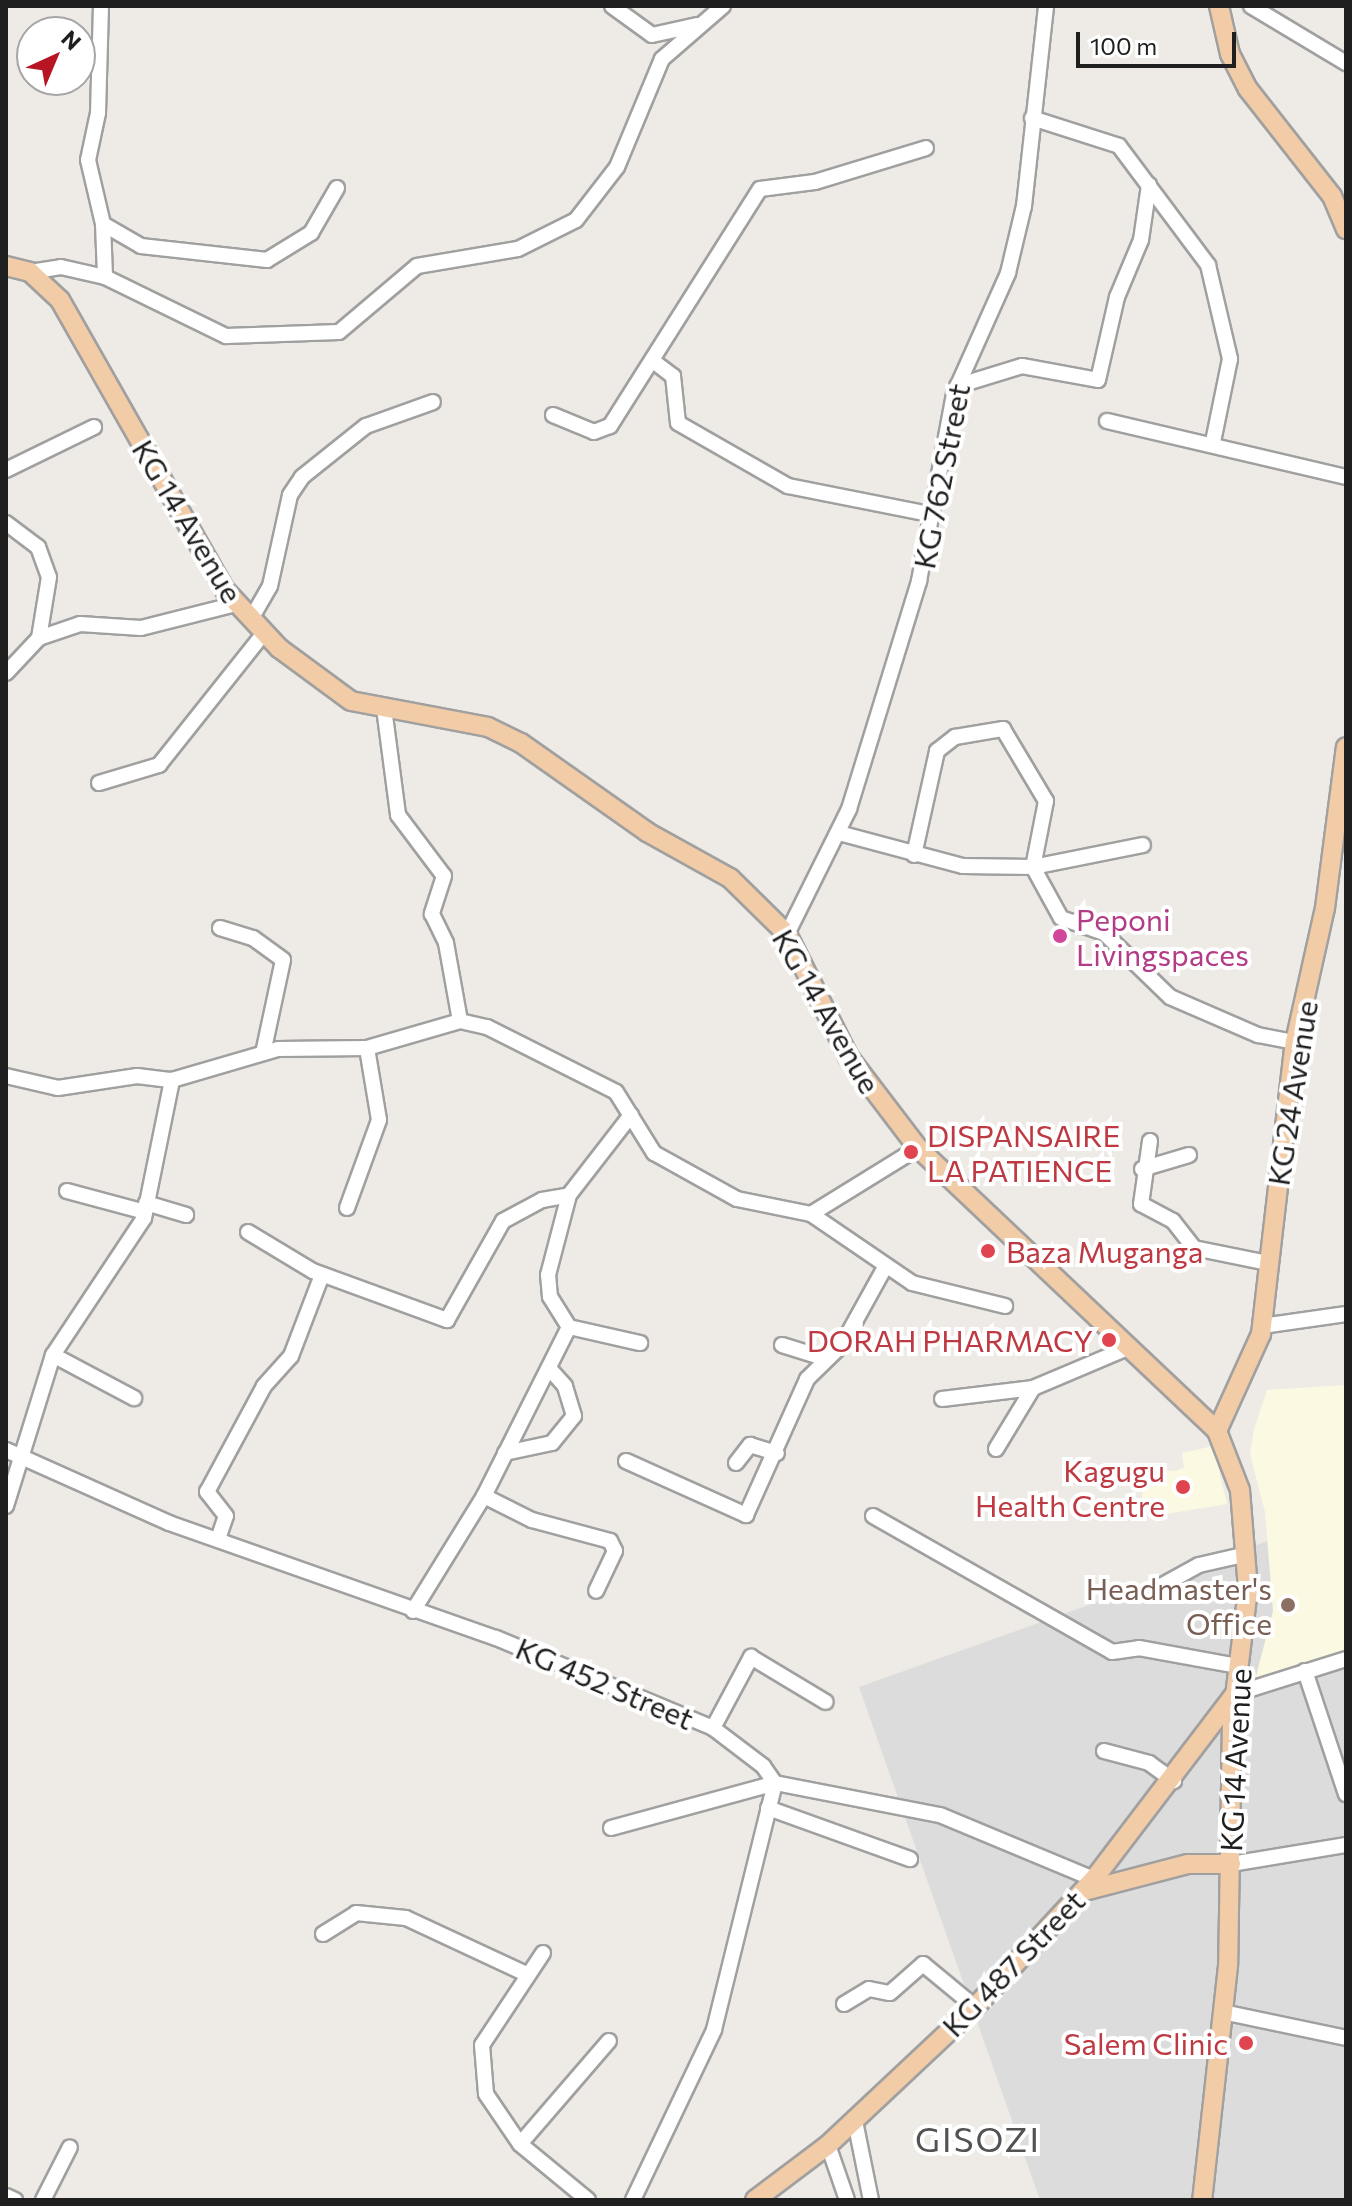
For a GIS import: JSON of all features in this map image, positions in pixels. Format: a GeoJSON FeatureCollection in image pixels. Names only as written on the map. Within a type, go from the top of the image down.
{"type":"FeatureCollection","features":[{"type":"Feature","properties":{"kind":"main road"},"geometry":{"type":"LineString","coordinates":[[1219,6],[1230,54],[1248,89],[1332,196],[1346,229]]}},
{"type":"Feature","properties":{"kind":"main road"},"geometry":{"type":"LineString","coordinates":[[6,266],[30,272]]}},
{"type":"Feature","properties":{"kind":"main road","name":"KG 14 Avenue"},"geometry":{"type":"LineString","coordinates":[[30,272],[68,312],[236,604],[258,626],[325,689],[384,708],[488,727],[521,743],[647,832],[730,878],[787,934],[840,1043],[918,1148],[1217,1431],[1240,1490],[1247,1554],[1235,1694],[1231,1864],[1223,2012],[1202,2200]]}},
{"type":"Feature","properties":{"kind":"main road","name":"KG 24 Avenue"},"geometry":{"type":"LineString","coordinates":[[1217,1431],[1254,1360],[1262,1326],[1295,1042],[1340,835],[1346,747]]}},
{"type":"Feature","properties":{"kind":"main road","name":"KG 487 Street"},"geometry":{"type":"LineString","coordinates":[[755,2200],[828,2145],[975,2007],[1094,1879],[1174,1781],[1235,1694]]}},
{"type":"Feature","properties":{"kind":"main road"},"geometry":{"type":"LineString","coordinates":[[1079,1895],[1105,1881],[1175,1866],[1231,1864]]}},
{"type":"Feature","properties":{"kind":"street"},"geometry":{"type":"LineString","coordinates":[[101,6],[98,113],[88,160],[103,224],[105,277]]}},
{"type":"Feature","properties":{"kind":"street"},"geometry":{"type":"LineString","coordinates":[[612,6],[652,35],[700,24]]}},
{"type":"Feature","properties":{"kind":"street"},"geometry":{"type":"LineString","coordinates":[[30,272],[61,267],[105,277],[226,336],[339,332],[417,266],[518,249],[576,220],[617,167],[646,84],[700,24],[723,6]]}},
{"type":"Feature","properties":{"kind":"street","name":"KG 762 Street"},"geometry":{"type":"LineString","coordinates":[[787,934],[839,833],[919,581],[929,514],[957,386],[1008,273],[1046,6]]}},
{"type":"Feature","properties":{"kind":"street"},"geometry":{"type":"LineString","coordinates":[[1251,6],[1346,63]]}},
{"type":"Feature","properties":{"kind":"street"},"geometry":{"type":"LineString","coordinates":[[1032,118],[1112,141],[1208,265],[1222,305],[1230,359],[1213,442]]}},
{"type":"Feature","properties":{"kind":"street"},"geometry":{"type":"LineString","coordinates":[[553,415],[603,431],[653,361],[760,189],[815,182],[926,148]]}},
{"type":"Feature","properties":{"kind":"street"},"geometry":{"type":"LineString","coordinates":[[957,386],[1022,366],[1098,380],[1117,297],[1141,240],[1149,185]]}},
{"type":"Feature","properties":{"kind":"street"},"geometry":{"type":"LineString","coordinates":[[103,224],[141,246],[267,260],[311,233],[337,188]]}},
{"type":"Feature","properties":{"kind":"street"},"geometry":{"type":"LineString","coordinates":[[653,361],[673,376],[678,423],[788,486],[929,514]]}},
{"type":"Feature","properties":{"kind":"street"},"geometry":{"type":"LineString","coordinates":[[99,783],[159,765],[258,626],[290,495],[302,477],[366,426],[433,402]]}},
{"type":"Feature","properties":{"kind":"street"},"geometry":{"type":"LineString","coordinates":[[1107,421],[1213,442],[1346,477]]}},
{"type":"Feature","properties":{"kind":"street"},"geometry":{"type":"LineString","coordinates":[[6,470],[94,427]]}},
{"type":"Feature","properties":{"kind":"street"},"geometry":{"type":"LineString","coordinates":[[6,523],[46,559],[39,638]]}},
{"type":"Feature","properties":{"kind":"street"},"geometry":{"type":"LineString","coordinates":[[6,673],[39,638],[80,624],[141,628],[236,604]]}},
{"type":"Feature","properties":{"kind":"street"},"geometry":{"type":"LineString","coordinates":[[384,708],[398,815],[444,876],[432,914],[446,943],[460,1021]]}},
{"type":"Feature","properties":{"kind":"street"},"geometry":{"type":"LineString","coordinates":[[914,855],[937,751],[948,739],[1003,729],[1046,801],[1033,867],[1061,918],[1104,933],[1170,997],[1244,1030],[1295,1042]]}},
{"type":"Feature","properties":{"kind":"street"},"geometry":{"type":"LineString","coordinates":[[839,833],[963,866],[1033,867],[1143,845]]}},
{"type":"Feature","properties":{"kind":"street"},"geometry":{"type":"LineString","coordinates":[[220,928],[253,938],[283,960],[263,1053]]}},
{"type":"Feature","properties":{"kind":"street"},"geometry":{"type":"LineString","coordinates":[[6,1076],[58,1088],[137,1076],[172,1080],[263,1053],[367,1048],[460,1021],[487,1027],[616,1092],[665,1163],[737,1199],[811,1214],[912,1283],[1005,1306]]}},
{"type":"Feature","properties":{"kind":"street"},"geometry":{"type":"LineString","coordinates":[[347,1208],[379,1120],[367,1048]]}},
{"type":"Feature","properties":{"kind":"street"},"geometry":{"type":"LineString","coordinates":[[6,1506],[53,1355],[146,1208],[172,1080]]}},
{"type":"Feature","properties":{"kind":"street"},"geometry":{"type":"LineString","coordinates":[[631,1115],[569,1195],[548,1275],[550,1297],[569,1327],[640,1343]]}},
{"type":"Feature","properties":{"kind":"street"},"geometry":{"type":"LineString","coordinates":[[1150,1141],[1142,1169],[1141,1204],[1173,1221],[1194,1248],[1268,1263]]}},
{"type":"Feature","properties":{"kind":"street"},"geometry":{"type":"LineString","coordinates":[[811,1214],[918,1148]]}},
{"type":"Feature","properties":{"kind":"street"},"geometry":{"type":"LineString","coordinates":[[1142,1169],[1189,1155]]}},
{"type":"Feature","properties":{"kind":"street"},"geometry":{"type":"LineString","coordinates":[[67,1191],[186,1215]]}},
{"type":"Feature","properties":{"kind":"street"},"geometry":{"type":"LineString","coordinates":[[248,1232],[322,1275],[450,1319],[503,1221],[542,1200],[569,1195]]}},
{"type":"Feature","properties":{"kind":"street"},"geometry":{"type":"LineString","coordinates":[[626,1461],[741,1515],[777,1453],[807,1379],[827,1359],[885,1267]]}},
{"type":"Feature","properties":{"kind":"street"},"geometry":{"type":"LineString","coordinates":[[218,1539],[226,1516],[207,1492],[264,1386],[291,1356],[322,1275]]}},
{"type":"Feature","properties":{"kind":"street"},"geometry":{"type":"LineString","coordinates":[[1262,1326],[1346,1314]]}},
{"type":"Feature","properties":{"kind":"street"},"geometry":{"type":"LineString","coordinates":[[413,1611],[484,1496],[569,1327]]}},
{"type":"Feature","properties":{"kind":"street"},"geometry":{"type":"LineString","coordinates":[[782,1345],[827,1359]]}},
{"type":"Feature","properties":{"kind":"street"},"geometry":{"type":"LineString","coordinates":[[942,1399],[1033,1388],[1130,1347]]}},
{"type":"Feature","properties":{"kind":"street"},"geometry":{"type":"LineString","coordinates":[[53,1355],[134,1398]]}},
{"type":"Feature","properties":{"kind":"street"},"geometry":{"type":"LineString","coordinates":[[505,1453],[552,1443],[574,1416],[565,1386],[549,1368]]}},
{"type":"Feature","properties":{"kind":"street"},"geometry":{"type":"LineString","coordinates":[[996,1449],[1033,1388]]}},
{"type":"Feature","properties":{"kind":"street"},"geometry":{"type":"LineString","coordinates":[[736,1463],[750,1445],[777,1453]]}},
{"type":"Feature","properties":{"kind":"street","name":"KG 452 Street"},"geometry":{"type":"LineString","coordinates":[[6,1450],[218,1539],[713,1728],[740,1743],[775,1783]]}},
{"type":"Feature","properties":{"kind":"street"},"geometry":{"type":"LineString","coordinates":[[484,1496],[532,1520],[610,1541],[615,1551],[596,1591]]}},
{"type":"Feature","properties":{"kind":"street"},"geometry":{"type":"LineString","coordinates":[[873,1516],[1112,1652],[1139,1648],[1238,1666]]}},
{"type":"Feature","properties":{"kind":"street"},"geometry":{"type":"LineString","coordinates":[[1161,1586],[1199,1565],[1247,1554]]}},
{"type":"Feature","properties":{"kind":"street"},"geometry":{"type":"LineString","coordinates":[[713,1728],[751,1657],[826,1702]]}},
{"type":"Feature","properties":{"kind":"street"},"geometry":{"type":"LineString","coordinates":[[1235,1694],[1346,1659]]}},
{"type":"Feature","properties":{"kind":"street"},"geometry":{"type":"LineString","coordinates":[[1305,1671],[1346,1794]]}},
{"type":"Feature","properties":{"kind":"street"},"geometry":{"type":"LineString","coordinates":[[1104,1751],[1149,1763],[1174,1781]]}},
{"type":"Feature","properties":{"kind":"street"},"geometry":{"type":"LineString","coordinates":[[633,2200],[711,2039],[775,1783]]}},
{"type":"Feature","properties":{"kind":"street"},"geometry":{"type":"LineString","coordinates":[[611,1828],[775,1783],[940,1815],[1094,1879]]}},
{"type":"Feature","properties":{"kind":"street"},"geometry":{"type":"LineString","coordinates":[[768,1808],[910,1859]]}},
{"type":"Feature","properties":{"kind":"street"},"geometry":{"type":"LineString","coordinates":[[1231,1864],[1346,1845]]}},
{"type":"Feature","properties":{"kind":"street"},"geometry":{"type":"LineString","coordinates":[[323,1934],[356,1913],[406,1918],[524,1973]]}},
{"type":"Feature","properties":{"kind":"street"},"geometry":{"type":"LineString","coordinates":[[543,1953],[524,1973],[481,2060],[493,2115],[520,2144],[588,2200]]}},
{"type":"Feature","properties":{"kind":"street"},"geometry":{"type":"LineString","coordinates":[[844,2004],[869,1989],[890,1993],[923,1964],[975,2007]]}},
{"type":"Feature","properties":{"kind":"street"},"geometry":{"type":"LineString","coordinates":[[1223,2012],[1346,2038]]}},
{"type":"Feature","properties":{"kind":"street"},"geometry":{"type":"LineString","coordinates":[[520,2144],[609,2041]]}},
{"type":"Feature","properties":{"kind":"street"},"geometry":{"type":"LineString","coordinates":[[855,2121],[871,2200]]}},
{"type":"Feature","properties":{"kind":"street"},"geometry":{"type":"LineString","coordinates":[[828,2145],[847,2200]]}},
{"type":"Feature","properties":{"kind":"street"},"geometry":{"type":"LineString","coordinates":[[43,2200],[70,2147]]}},
{"type":"Feature","properties":{"kind":"street"},"geometry":{"type":"LineString","coordinates":[[6,2196],[15,2200]]}},
{"type":"Feature","properties":{"kind":"shaded area"},"geometry":{"type":"Polygon","coordinates":[[[1346,1385],[1346,1652],[1255,1680],[1273,1611],[1265,1512],[1250,1454],[1254,1429],[1267,1390],[1346,1385]]]}},
{"type":"Feature","properties":{"kind":"shaded area","name":"Kagugu Health Centre"},"geometry":{"type":"Polygon","coordinates":[[[1213,1446],[1227,1504],[1153,1516],[1141,1509],[1144,1469],[1175,1471],[1184,1468],[1182,1453],[1213,1446]]]}},
{"type":"Feature","properties":{"kind":"shaded area"},"geometry":{"type":"Polygon","coordinates":[[[1346,1513],[1346,2200],[1040,2200],[859,1687],[1346,1513]]]}},
{"type":"Feature","properties":{"kind":"place","name":"Peponi Livingspaces"},"geometry":{"type":"Point","coordinates":[1060,936]}},
{"type":"Feature","properties":{"kind":"place","name":"DISPANSAIRE LA PATIENCE"},"geometry":{"type":"Point","coordinates":[911,1152]}},
{"type":"Feature","properties":{"kind":"place","name":"Baza Muganga"},"geometry":{"type":"Point","coordinates":[988,1251]}},
{"type":"Feature","properties":{"kind":"place","name":"DORAH PHARMACY"},"geometry":{"type":"Point","coordinates":[1109,1340]}},
{"type":"Feature","properties":{"kind":"place","name":"Kagugu Health Centre"},"geometry":{"type":"Point","coordinates":[1183,1487]}},
{"type":"Feature","properties":{"kind":"place","name":"Headmaster's Office"},"geometry":{"type":"Point","coordinates":[1288,1605]}},
{"type":"Feature","properties":{"kind":"place","name":"Salem Clinic"},"geometry":{"type":"Point","coordinates":[1246,2043]}},
{"type":"Feature","properties":{"kind":"district","name":"GISOZI"},"geometry":{"type":"Point","coordinates":[978,2139]}}]}
